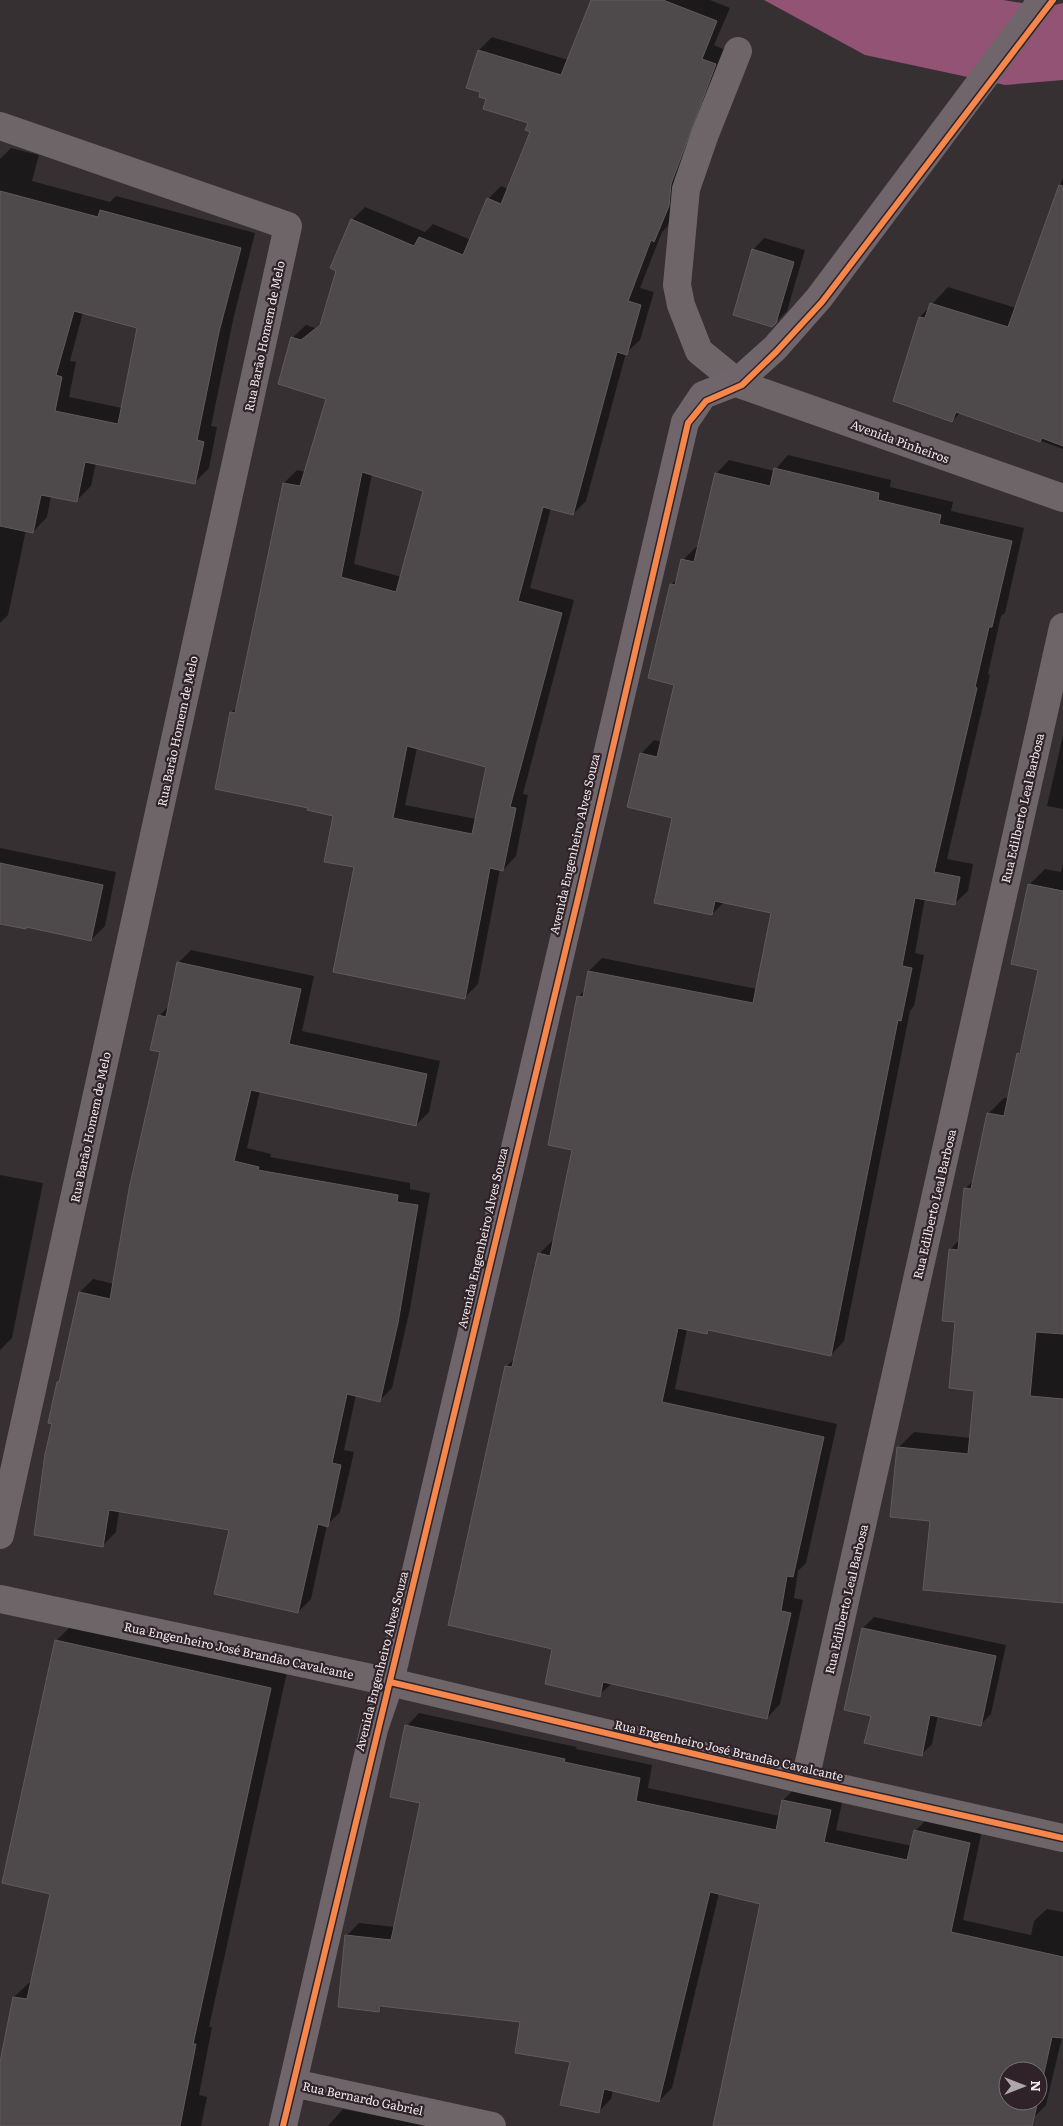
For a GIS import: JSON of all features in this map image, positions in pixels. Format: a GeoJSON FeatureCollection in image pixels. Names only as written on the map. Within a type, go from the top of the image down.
{"type":"FeatureCollection","features":[{"type":"Feature","properties":{"kind":"main road"},"geometry":{"type":"LineString","coordinates":[[737,382],[775,348],[819,298],[902,190],[1042,0]]}},
{"type":"Feature","properties":{"kind":"main road","name":"Avenida Engenheiro Alves Souza"},"geometry":{"type":"LineString","coordinates":[[283,2126],[374,1729],[390,1682],[684,422],[703,395],[737,382]]}},
{"type":"Feature","properties":{"kind":"street","name":"Avenida Pinheiros"},"geometry":{"type":"LineString","coordinates":[[738,51],[686,188],[677,285],[681,305],[699,351],[737,382],[1063,498]]}},
{"type":"Feature","properties":{"kind":"street","name":"Rua Barão Homem de Melo"},"geometry":{"type":"LineString","coordinates":[[0,126],[288,226],[0,1535]]}},
{"type":"Feature","properties":{"kind":"street","name":"Rua Edilberto Leal Barbosa"},"geometry":{"type":"LineString","coordinates":[[805,1780],[1063,627]]}},
{"type":"Feature","properties":{"kind":"street","name":"Rua Engenheiro José Brandão Cavalcante"},"geometry":{"type":"LineString","coordinates":[[0,1599],[390,1682],[805,1780],[1063,1838]]}},
{"type":"Feature","properties":{"kind":"street","name":"Rua Bernardo Gabriel"},"geometry":{"type":"LineString","coordinates":[[292,2083],[492,2126]]}},
{"type":"Feature","properties":{"kind":"shaded area"},"geometry":{"type":"Polygon","coordinates":[[[764,0],[1003,0],[1046,7],[1063,3],[1063,80],[1005,85],[865,55],[764,0]]]}},
{"type":"Feature","properties":{"kind":"building"},"geometry":{"type":"Polygon","coordinates":[[[591,0],[663,0],[717,21],[702,59],[716,64],[671,184],[669,206],[654,242],[651,240],[628,301],[641,305],[627,355],[617,352],[573,515],[543,507],[518,601],[562,613],[510,807],[516,808],[503,871],[490,868],[465,999],[333,972],[354,867],[324,862],[333,816],[307,810],[308,808],[215,789],[230,712],[235,713],[283,483],[300,486],[326,399],[278,384],[291,337],[301,340],[320,325],[336,271],[330,268],[351,219],[414,246],[419,237],[463,255],[487,198],[501,204],[530,132],[525,130],[528,123],[483,109],[486,99],[479,97],[480,92],[466,88],[478,50],[561,75],[591,0]],[[362,472],[341,577],[396,592],[423,491],[362,472]],[[407,746],[393,818],[472,834],[486,767],[407,746]]]}},
{"type":"Feature","properties":{"kind":"building"},"geometry":{"type":"Polygon","coordinates":[[[1059,185],[1063,186],[1063,446],[1042,438],[1040,442],[956,412],[952,422],[893,401],[919,317],[925,318],[930,303],[1008,327],[1059,185]]]}},
{"type":"Feature","properties":{"kind":"building"},"geometry":{"type":"Polygon","coordinates":[[[0,191],[98,217],[100,210],[241,248],[219,332],[197,440],[204,442],[195,484],[85,462],[77,502],[41,495],[33,533],[0,526],[0,191]],[[74,311],[56,375],[62,377],[55,411],[118,424],[137,328],[74,311]]]}},
{"type":"Feature","properties":{"kind":"building"},"geometry":{"type":"Polygon","coordinates":[[[752,249],[794,262],[776,323],[772,327],[733,315],[752,249]]]}},
{"type":"Feature","properties":{"kind":"building"},"geometry":{"type":"Polygon","coordinates":[[[774,468],[879,493],[878,500],[941,515],[939,524],[1012,541],[992,627],[989,627],[975,687],[977,688],[934,872],[960,877],[955,905],[915,898],[902,966],[912,968],[901,1021],[898,1020],[831,1356],[708,1330],[707,1334],[678,1328],[662,1402],[824,1437],[793,1577],[787,1576],[781,1611],[791,1613],[767,1719],[603,1682],[600,1697],[545,1684],[552,1649],[448,1625],[505,1366],[512,1367],[538,1253],[550,1256],[572,1150],[548,1145],[577,996],[583,997],[588,971],[753,1003],[771,913],[715,901],[712,915],[654,903],[672,818],[627,807],[640,753],[657,757],[674,685],[648,678],[670,584],[675,585],[681,559],[694,562],[715,473],[770,486],[774,468]]]}},
{"type":"Feature","properties":{"kind":"building"},"geometry":{"type":"Polygon","coordinates":[[[0,863],[103,885],[91,941],[26,927],[26,929],[0,924],[0,863]]]}},
{"type":"Feature","properties":{"kind":"building"},"geometry":{"type":"Polygon","coordinates":[[[1028,884],[1063,891],[1063,1334],[1036,1332],[1030,1396],[1063,1399],[1063,1603],[923,1590],[930,1521],[890,1517],[897,1447],[968,1454],[974,1391],[949,1388],[955,1322],[942,1321],[949,1249],[958,1250],[964,1188],[971,1189],[987,1113],[1004,1116],[1017,1053],[1020,1054],[1038,970],[1011,964],[1028,884]]]}},
{"type":"Feature","properties":{"kind":"building"},"geometry":{"type":"Polygon","coordinates":[[[177,962],[301,989],[289,1044],[427,1074],[416,1126],[251,1090],[234,1161],[259,1167],[258,1170],[398,1195],[397,1202],[418,1205],[398,1323],[380,1402],[347,1394],[332,1463],[341,1465],[328,1527],[318,1524],[298,1613],[214,1594],[229,1530],[109,1510],[103,1547],[34,1535],[45,1454],[52,1424],[48,1423],[79,1292],[110,1299],[129,1189],[160,1052],[150,1050],[158,1015],[166,1017],[177,962]]]}},
{"type":"Feature","properties":{"kind":"building"},"geometry":{"type":"Polygon","coordinates":[[[862,1628],[996,1656],[981,1726],[930,1715],[922,1756],[864,1743],[871,1716],[844,1710],[862,1628]]]}},
{"type":"Feature","properties":{"kind":"building"},"geometry":{"type":"Polygon","coordinates":[[[55,1640],[271,1688],[193,2044],[196,2044],[180,2126],[0,2126],[0,2062],[13,1997],[27,1999],[50,1894],[2,1883],[55,1640]]]}},
{"type":"Feature","properties":{"kind":"building"},"geometry":{"type":"Polygon","coordinates":[[[405,1725],[565,1759],[564,1762],[640,1778],[636,1801],[776,1830],[782,1800],[831,1810],[824,1842],[907,1860],[914,1830],[970,1843],[951,1932],[1063,1957],[1063,2038],[1052,2037],[1047,2061],[998,2061],[998,2111],[1036,2111],[1032,2126],[713,2126],[760,1904],[710,1892],[659,2102],[604,2089],[599,2113],[560,2105],[570,2062],[515,2053],[520,2022],[380,2006],[379,2012],[338,2007],[345,1935],[391,1940],[420,1803],[390,1797],[405,1725]]]}},
{"type":"Feature","properties":{"kind":"cycle path"},"geometry":{"type":"LineString","coordinates":[[283,2126],[579,894],[688,423],[706,401],[742,385],[776,352],[822,302],[1053,0]]}},
{"type":"Feature","properties":{"kind":"cycle path"},"geometry":{"type":"LineString","coordinates":[[388,1688],[390,1682],[805,1780],[1063,1838]]}}]}
